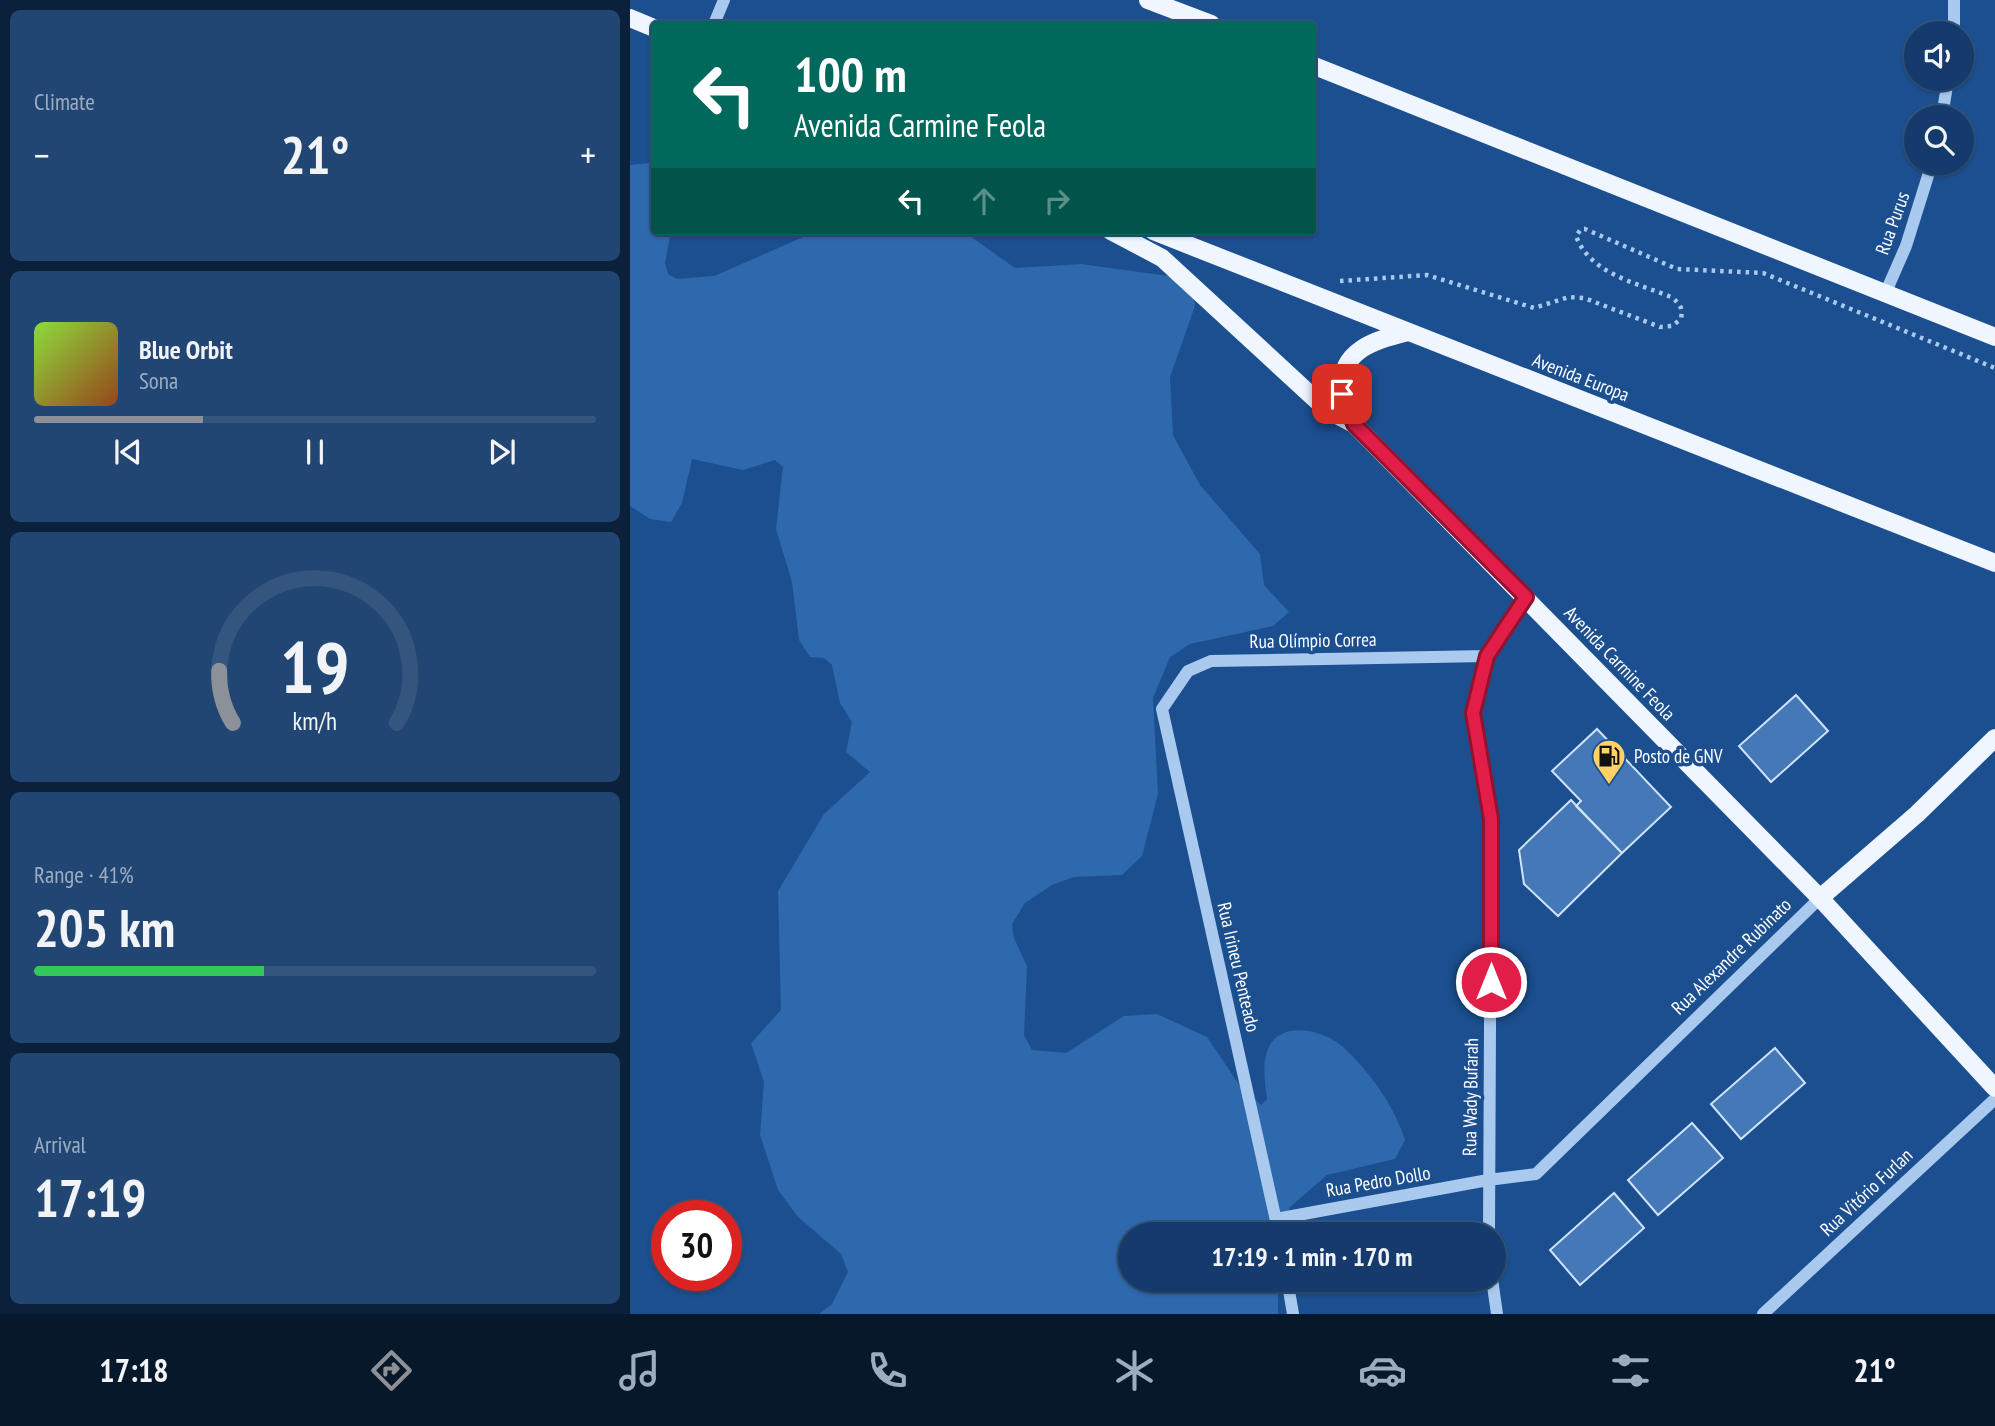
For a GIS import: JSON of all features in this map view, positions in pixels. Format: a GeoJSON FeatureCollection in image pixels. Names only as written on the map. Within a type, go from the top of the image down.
{"type":"FeatureCollection","features":[{"type":"Feature","properties":{"kind":"main road"},"geometry":{"type":"LineString","coordinates":[[1148,0],[1173,5],[1205,21]]}},
{"type":"Feature","properties":{"kind":"main road"},"geometry":{"type":"LineString","coordinates":[[630,18],[651,27]]}},
{"type":"Feature","properties":{"kind":"main road"},"geometry":{"type":"LineString","coordinates":[[1316,67],[1995,337]]}},
{"type":"Feature","properties":{"kind":"main road","name":"Avenida Carmine Feola"},"geometry":{"type":"LineString","coordinates":[[1119,235],[1162,258],[1327,410],[1354,424],[1820,898],[1995,1088]]}},
{"type":"Feature","properties":{"kind":"main road","name":"Avenida Europa"},"geometry":{"type":"LineString","coordinates":[[1163,235],[1995,563]]}},
{"type":"Feature","properties":{"kind":"main road","name":"Avenida Carmine Feola"},"geometry":{"type":"LineString","coordinates":[[1354,424],[1342,394],[1344,371],[1355,353],[1377,340],[1408,332]]}},
{"type":"Feature","properties":{"kind":"main road","name":"Rua Alexandre Rubinato"},"geometry":{"type":"LineString","coordinates":[[1820,898],[1917,814],[1995,738]]}},
{"type":"Feature","properties":{"kind":"street"},"geometry":{"type":"LineString","coordinates":[[715,21],[724,0]]}},
{"type":"Feature","properties":{"kind":"street"},"geometry":{"type":"LineString","coordinates":[[1954,21],[1955,0]]}},
{"type":"Feature","properties":{"kind":"street","name":"Rua Purus"},"geometry":{"type":"LineString","coordinates":[[1885,294],[1906,246],[1928,175]]}},
{"type":"Feature","properties":{"kind":"street","name":"Rua Wady Bufarah"},"geometry":{"type":"LineString","coordinates":[[1489,1222],[1491,819],[1473,713],[1487,656],[1526,597]]}},
{"type":"Feature","properties":{"kind":"street","name":"Rua Olímpio Correa"},"geometry":{"type":"LineString","coordinates":[[1162,709],[1188,671],[1211,661],[1487,656]]}},
{"type":"Feature","properties":{"kind":"street","name":"Rua Irineu Penteado"},"geometry":{"type":"LineString","coordinates":[[1162,709],[1277,1222]]}},
{"type":"Feature","properties":{"kind":"street","name":"Rua Alexandre Rubinato"},"geometry":{"type":"LineString","coordinates":[[1488,1180],[1536,1174],[1820,898]]}},
{"type":"Feature","properties":{"kind":"street","name":"Rua Vitório Furlan"},"geometry":{"type":"LineString","coordinates":[[1763,1314],[1995,1099]]}},
{"type":"Feature","properties":{"kind":"street","name":"Rua Pedro Dollo"},"geometry":{"type":"LineString","coordinates":[[1276,1219],[1488,1180]]}},
{"type":"Feature","properties":{"kind":"street"},"geometry":{"type":"LineString","coordinates":[[1289,1292],[1293,1314]]}},
{"type":"Feature","properties":{"kind":"street"},"geometry":{"type":"LineString","coordinates":[[1494,1292],[1497,1314]]}},
{"type":"Feature","properties":{"kind":"path"},"geometry":{"type":"LineString","coordinates":[[1321,297],[1330,281],[1427,275],[1534,308],[1569,297],[1584,298],[1660,327],[1672,326],[1681,319],[1683,310],[1671,297],[1603,269],[1589,257],[1576,236],[1581,229],[1585,229],[1677,269],[1763,273],[1995,368]]}},
{"type":"Feature","properties":{"kind":"shaded area"},"geometry":{"type":"Polygon","coordinates":[[[651,163],[651,235],[670,235],[665,263],[668,274],[677,279],[714,276],[808,235],[969,235],[1015,268],[1081,264],[1183,278],[1193,288],[1195,306],[1170,377],[1173,435],[1200,485],[1260,554],[1264,585],[1289,612],[1273,626],[1190,644],[1170,657],[1153,698],[1158,794],[1142,856],[1122,875],[1074,877],[1052,885],[1025,903],[1012,924],[1014,938],[1027,966],[1024,1035],[1032,1050],[1066,1053],[1124,1016],[1157,1014],[1207,1037],[1240,1086],[1261,1105],[1267,1099],[1265,1065],[1270,1045],[1276,1037],[1285,1032],[1305,1030],[1326,1036],[1342,1046],[1380,1090],[1405,1140],[1395,1159],[1327,1175],[1290,1207],[1286,1222],[1118,1222],[1118,1292],[1278,1292],[1278,1314],[819,1314],[832,1304],[848,1272],[841,1254],[798,1217],[778,1190],[760,1135],[764,1082],[751,1043],[781,1010],[778,891],[824,814],[870,772],[846,752],[852,722],[840,703],[832,665],[824,658],[810,657],[799,640],[792,582],[776,529],[783,467],[775,460],[743,470],[692,459],[682,503],[671,522],[650,519],[630,506],[630,165],[651,163]]]}},
{"type":"Feature","properties":{"kind":"building"},"geometry":{"type":"Polygon","coordinates":[[[1796,695],[1828,731],[1771,782],[1739,746],[1796,695]]]}},
{"type":"Feature","properties":{"kind":"building","name":"Posto de GNV"},"geometry":{"type":"Polygon","coordinates":[[[1597,729],[1671,807],[1622,853],[1576,806],[1581,801],[1552,771],[1597,729]]]}},
{"type":"Feature","properties":{"kind":"building"},"geometry":{"type":"Polygon","coordinates":[[[1571,800],[1622,853],[1558,916],[1524,884],[1519,850],[1571,800]]]}},
{"type":"Feature","properties":{"kind":"building"},"geometry":{"type":"Polygon","coordinates":[[[1775,1048],[1805,1083],[1741,1139],[1711,1104],[1775,1048]]]}},
{"type":"Feature","properties":{"kind":"building"},"geometry":{"type":"Polygon","coordinates":[[[1692,1123],[1723,1158],[1658,1215],[1628,1180],[1692,1123]]]}},
{"type":"Feature","properties":{"kind":"building"},"geometry":{"type":"Polygon","coordinates":[[[1614,1193],[1644,1228],[1580,1285],[1550,1250],[1614,1193]]]}},
{"type":"Feature","properties":{"kind":"place","name":"Posto de GNV"},"geometry":{"type":"Point","coordinates":[1609,786]}},
{"type":"Feature","properties":{"kind":"route"},"geometry":{"type":"LineString","coordinates":[[1342,394],[1354,424],[1526,597],[1487,656],[1473,713],[1491,819],[1491,982]]}}]}
